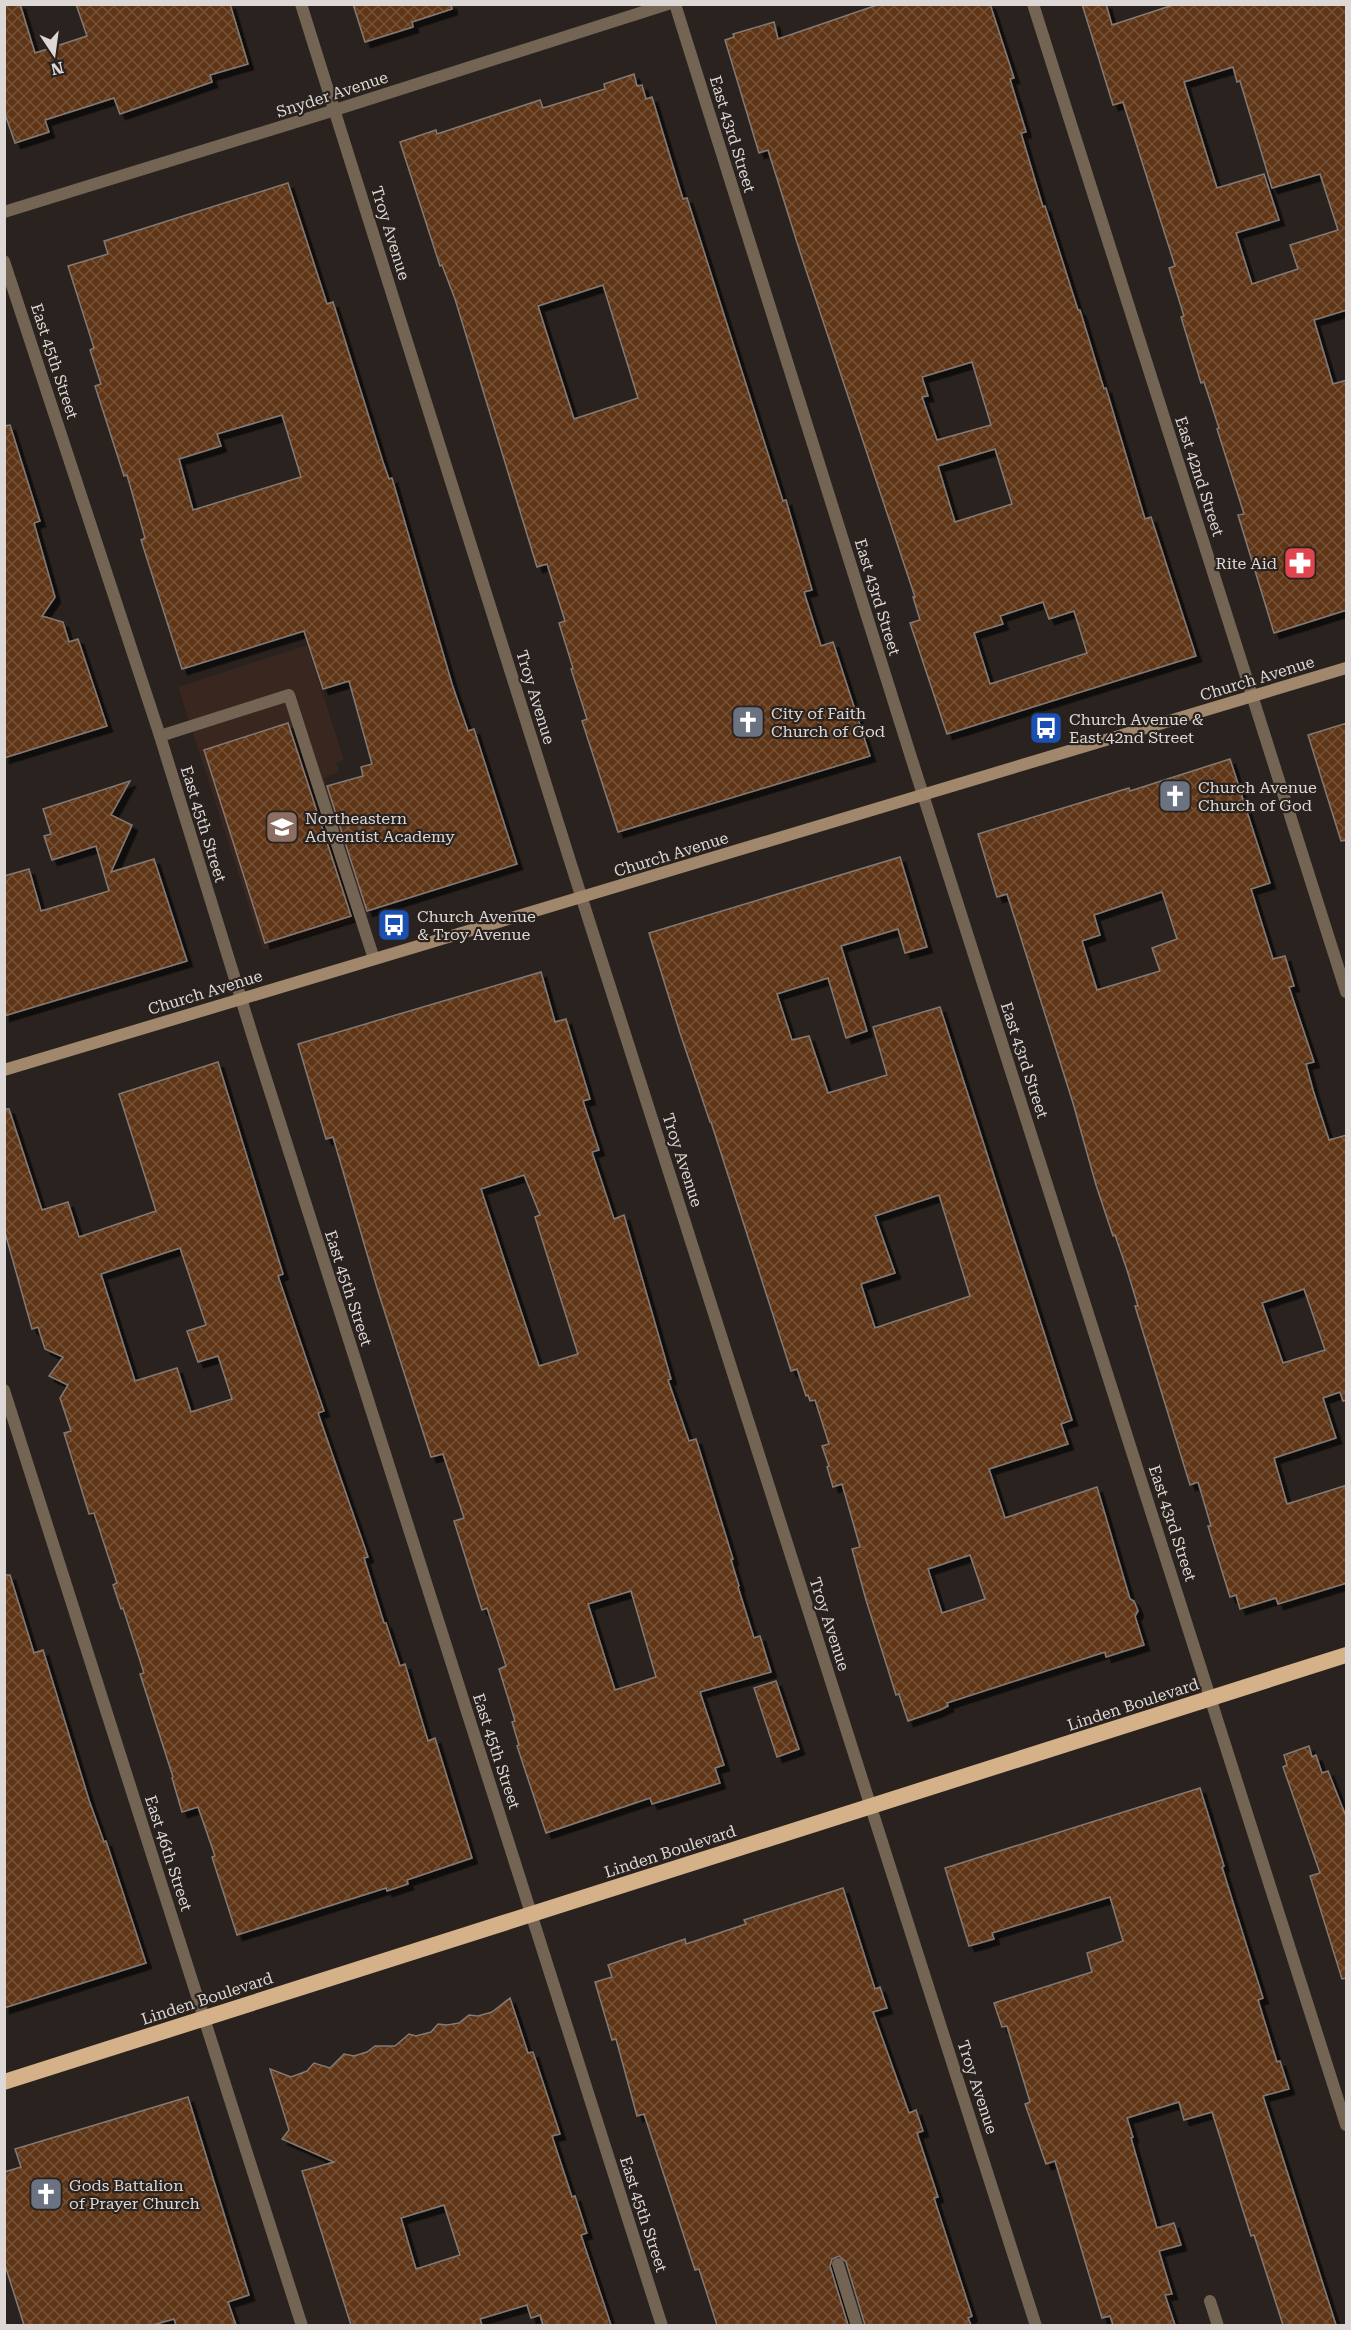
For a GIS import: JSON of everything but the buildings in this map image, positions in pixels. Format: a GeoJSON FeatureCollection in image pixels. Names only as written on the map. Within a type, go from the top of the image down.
{"type":"FeatureCollection","features":[{"type":"Feature","properties":{"kind":"highway","name":"Linden Boulevard"},"geometry":{"type":"LineString","coordinates":[[4,2082],[1347,1655]]}},
{"type":"Feature","properties":{"kind":"main road","name":"Church Avenue"},"geometry":{"type":"LineString","coordinates":[[4,1070],[1347,668]]}},
{"type":"Feature","properties":{"kind":"street","name":"Troy Avenue"},"geometry":{"type":"LineString","coordinates":[[301,4],[1036,2325]]}},
{"type":"Feature","properties":{"kind":"street","name":"Snyder Avenue"},"geometry":{"type":"LineString","coordinates":[[4,212],[668,4]]}},
{"type":"Feature","properties":{"kind":"street","name":"East 43rd Street"},"geometry":{"type":"LineString","coordinates":[[675,4],[923,795],[1347,2126]]}},
{"type":"Feature","properties":{"kind":"street","name":"East 42nd Street"},"geometry":{"type":"LineString","coordinates":[[1033,4],[1347,992]]}},
{"type":"Feature","properties":{"kind":"street","name":"East 45th Street"},"geometry":{"type":"LineString","coordinates":[[4,261],[160,736],[240,999],[662,2325]]}},
{"type":"Feature","properties":{"kind":"street"},"geometry":{"type":"LineString","coordinates":[[160,736],[289,695],[374,959]]}},
{"type":"Feature","properties":{"kind":"street","name":"East 46th Street"},"geometry":{"type":"LineString","coordinates":[[4,1390],[302,2325]]}},
{"type":"Feature","properties":{"kind":"street"},"geometry":{"type":"LineString","coordinates":[[838,2264],[857,2325]]}},
{"type":"Feature","properties":{"kind":"street"},"geometry":{"type":"LineString","coordinates":[[1210,2301],[1218,2325]]}},
{"type":"Feature","properties":{"kind":"shaded area","name":"Northeastern Adventist Academy"},"geometry":{"type":"Polygon","coordinates":[[[307,645],[344,760],[336,763],[339,772],[324,778],[369,916],[263,950],[178,687],[307,645]]]}},
{"type":"Feature","properties":{"kind":"place","name":"Rite Aid"},"geometry":{"type":"Point","coordinates":[1300,563]}},
{"type":"Feature","properties":{"kind":"place","name":"City of Faith Church of God"},"geometry":{"type":"Point","coordinates":[748,722]}},
{"type":"Feature","properties":{"kind":"place","name":"Church Avenue & East 42nd Street"},"geometry":{"type":"Point","coordinates":[1046,728]}},
{"type":"Feature","properties":{"kind":"place","name":"Church Avenue Church of God"},"geometry":{"type":"Point","coordinates":[1175,796]}},
{"type":"Feature","properties":{"kind":"place","name":"Northeastern Adventist Academy"},"geometry":{"type":"Point","coordinates":[282,827]}},
{"type":"Feature","properties":{"kind":"place","name":"Church Avenue & Troy Avenue"},"geometry":{"type":"Point","coordinates":[394,925]}},
{"type":"Feature","properties":{"kind":"place","name":"Gods Battalion of Prayer Church"},"geometry":{"type":"Point","coordinates":[46,2194]}}]}
